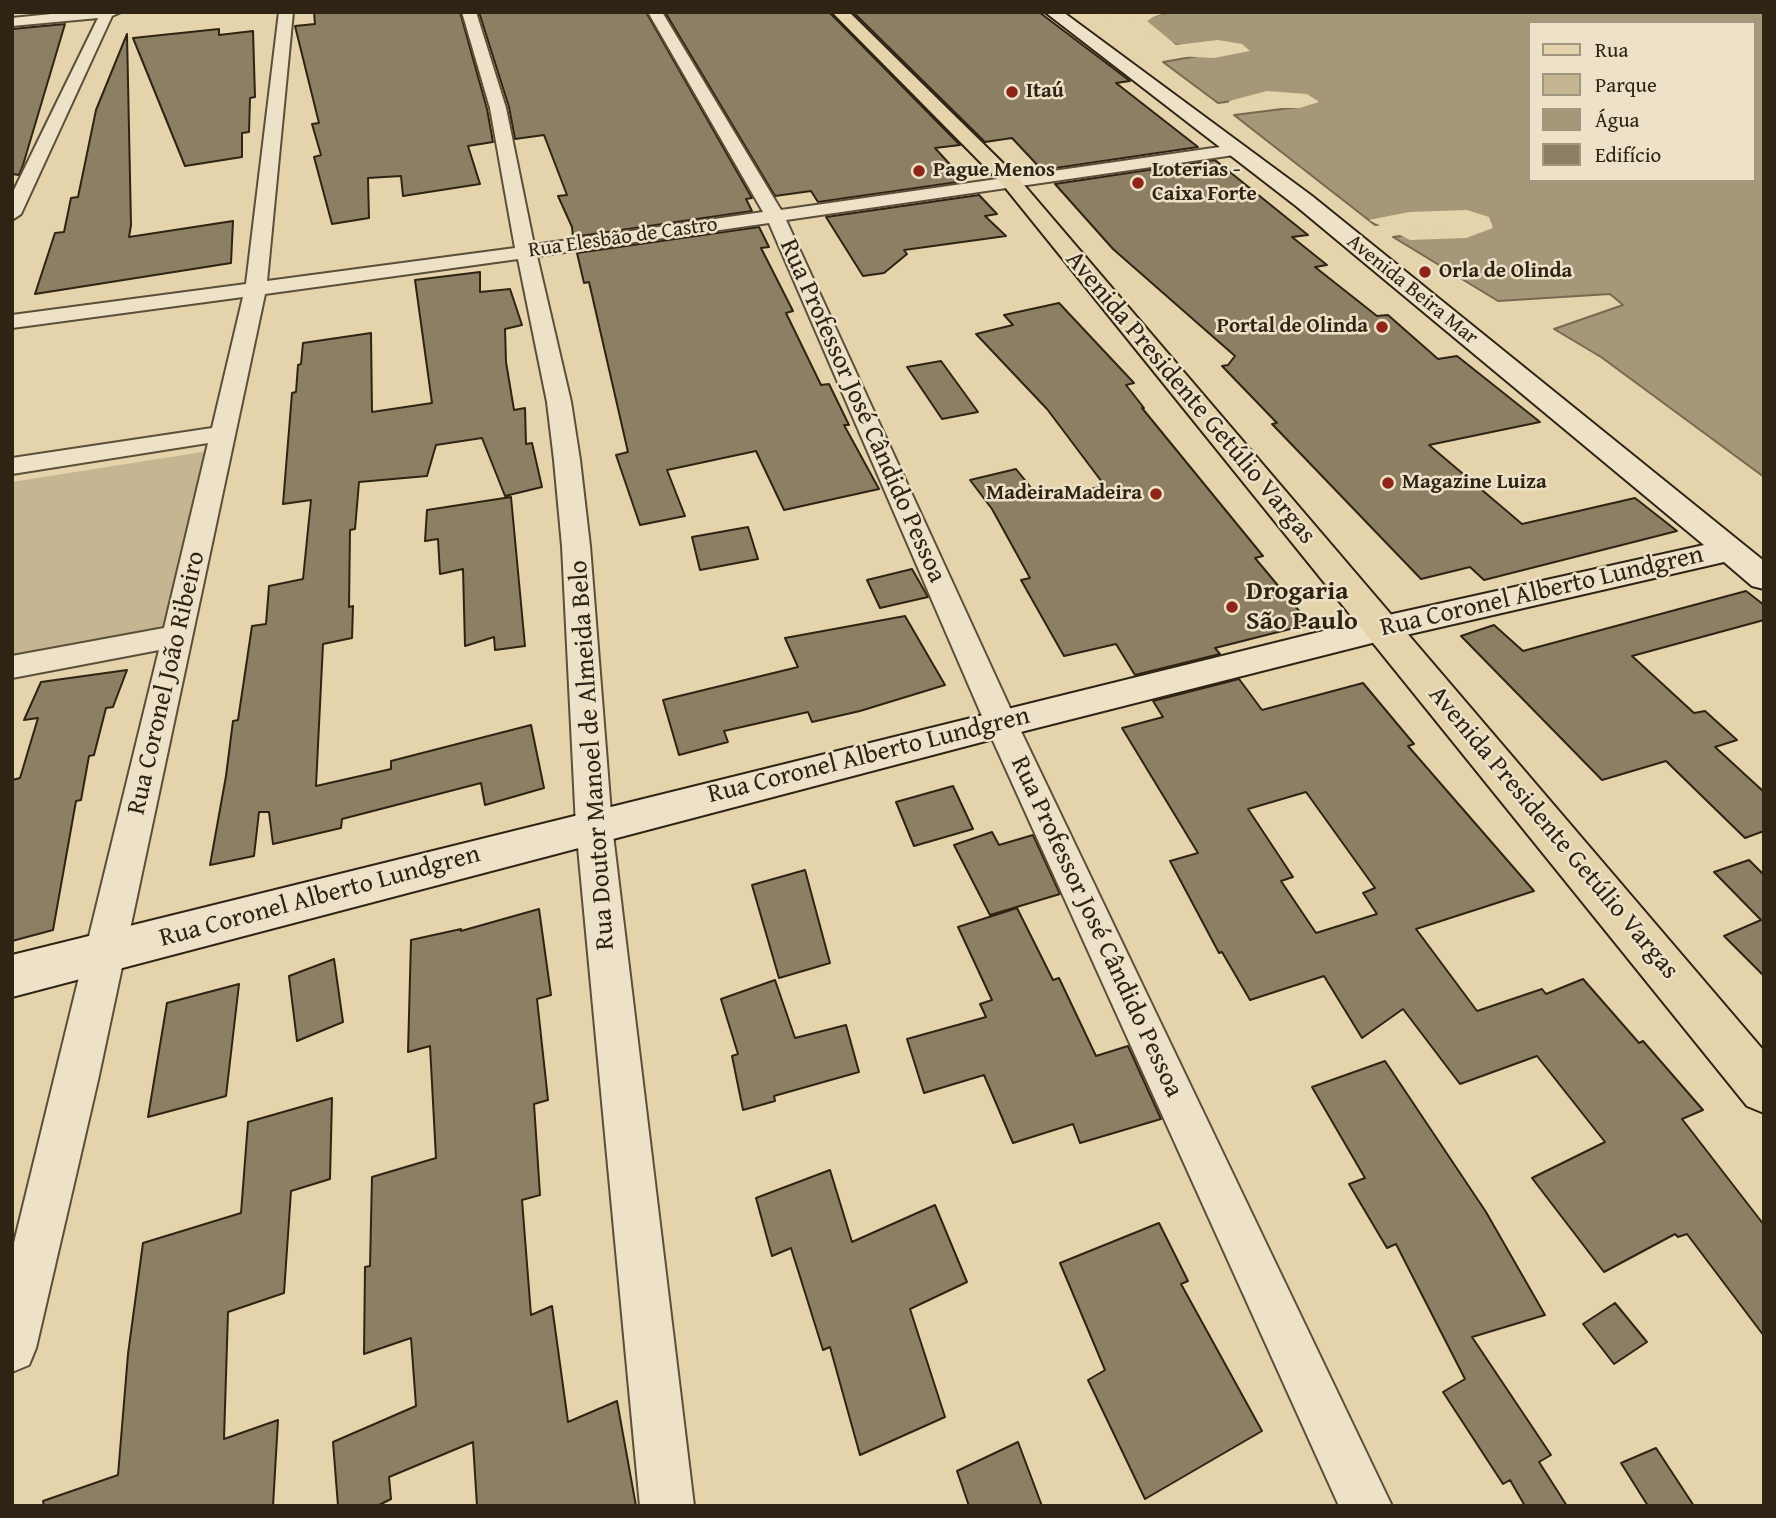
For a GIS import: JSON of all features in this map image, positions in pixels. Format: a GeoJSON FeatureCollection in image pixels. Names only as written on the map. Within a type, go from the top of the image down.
{"type":"FeatureCollection","features":[{"type":"Feature","properties":{"kind":"main road","name":"Avenida Presidente Getúlio Vargas"},"geometry":{"type":"LineString","coordinates":[[840,12],[1011,182],[1764,1089]]}},
{"type":"Feature","properties":{"kind":"main road","name":"Avenida Beira Mar"},"geometry":{"type":"LineString","coordinates":[[1053,12],[1304,201],[1764,578]]}},
{"type":"Feature","properties":{"kind":"main road","name":"Rua Coronel Alberto Lundgren"},"geometry":{"type":"LineString","coordinates":[[12,976],[1001,723],[1384,628],[1729,550]]}},
{"type":"Feature","properties":{"kind":"street"},"geometry":{"type":"LineString","coordinates":[[12,22],[115,12]]}},
{"type":"Feature","properties":{"kind":"street","name":"Rua Coronel João Ribeiro"},"geometry":{"type":"LineString","coordinates":[[12,1348],[106,953],[256,287],[286,12]]}},
{"type":"Feature","properties":{"kind":"street","name":"Rua Doutor Manoel de Almeida Belo"},"geometry":{"type":"LineString","coordinates":[[469,12],[498,108],[559,402],[567,460],[576,546],[594,826],[667,1506]]}},
{"type":"Feature","properties":{"kind":"street","name":"Rua Professor José Cândido Pessoa"},"geometry":{"type":"LineString","coordinates":[[655,12],[775,216],[1001,723],[1366,1506]]}},
{"type":"Feature","properties":{"kind":"street"},"geometry":{"type":"LineString","coordinates":[[12,214],[106,13]]}},
{"type":"Feature","properties":{"kind":"street","name":"Rua Elesbão de Castro"},"geometry":{"type":"LineString","coordinates":[[12,322],[526,252],[1234,150]]}},
{"type":"Feature","properties":{"kind":"street"},"geometry":{"type":"LineString","coordinates":[[12,466],[225,433]]}},
{"type":"Feature","properties":{"kind":"street"},"geometry":{"type":"LineString","coordinates":[[12,667],[177,636]]}},
{"type":"Feature","properties":{"kind":"green space"},"geometry":{"type":"Polygon","coordinates":[[[209,451],[162,631],[12,661],[12,482],[209,451]]]}},
{"type":"Feature","properties":{"kind":"water"},"geometry":{"type":"Polygon","coordinates":[[[1170,12],[1764,12],[1764,477],[1601,357],[1554,329],[1623,305],[1610,294],[1498,301],[1393,237],[1469,227],[1450,216],[1375,225],[1234,115],[1298,107],[1278,95],[1218,103],[1163,62],[1232,50],[1176,45],[1132,21],[1170,12]]]}},
{"type":"Feature","properties":{"kind":"pier"},"geometry":{"type":"Polygon","coordinates":[[[1169,12],[1147,21],[1176,45],[1218,40],[1242,44],[1250,51],[1214,58],[1178,56],[1210,50],[1175,49],[1129,23],[1129,18],[1135,16],[1106,17],[1101,13],[1169,12]]]}},
{"type":"Feature","properties":{"kind":"pier"},"geometry":{"type":"Polygon","coordinates":[[[1267,91],[1307,94],[1319,102],[1299,108],[1266,108],[1290,105],[1278,99],[1229,105],[1229,101],[1267,91]]]}},
{"type":"Feature","properties":{"kind":"pier"},"geometry":{"type":"Polygon","coordinates":[[[1467,210],[1489,217],[1493,228],[1466,238],[1410,240],[1396,233],[1459,225],[1450,219],[1385,228],[1369,220],[1409,212],[1467,210]]]}},
{"type":"Feature","properties":{"kind":"building"},"geometry":{"type":"Polygon","coordinates":[[[314,12],[460,12],[487,109],[493,142],[468,146],[480,184],[403,196],[401,176],[368,178],[369,218],[332,224],[314,157],[321,155],[312,124],[319,123],[295,26],[315,24],[314,12]]]}},
{"type":"Feature","properties":{"kind":"building"},"geometry":{"type":"Polygon","coordinates":[[[479,12],[646,12],[752,198],[746,199],[752,211],[573,237],[572,227],[558,196],[567,195],[544,135],[515,139],[509,107],[479,12]]]}},
{"type":"Feature","properties":{"kind":"building"},"geometry":{"type":"Polygon","coordinates":[[[665,12],[829,12],[960,145],[935,148],[965,181],[818,202],[811,191],[775,196],[665,12]]]}},
{"type":"Feature","properties":{"kind":"building"},"geometry":{"type":"Polygon","coordinates":[[[853,12],[1039,12],[1130,81],[1116,83],[1198,147],[1042,170],[1012,138],[985,142],[853,12]]]}},
{"type":"Feature","properties":{"kind":"building"},"geometry":{"type":"Polygon","coordinates":[[[65,24],[23,165],[19,175],[12,174],[12,29],[65,24]]]}},
{"type":"Feature","properties":{"kind":"building"},"geometry":{"type":"Polygon","coordinates":[[[219,29],[219,35],[253,31],[255,97],[250,98],[249,132],[242,133],[242,157],[185,166],[133,38],[219,29]]]}},
{"type":"Feature","properties":{"kind":"building"},"geometry":{"type":"Polygon","coordinates":[[[127,34],[131,225],[129,237],[233,221],[231,263],[35,294],[55,233],[64,232],[71,198],[78,197],[96,110],[127,34]]]}},
{"type":"Feature","properties":{"kind":"building"},"geometry":{"type":"Polygon","coordinates":[[[1215,160],[1308,235],[1292,237],[1327,265],[1315,267],[1377,316],[1388,315],[1438,359],[1457,356],[1540,422],[1429,445],[1522,524],[1635,498],[1677,531],[1484,580],[1470,567],[1421,579],[1272,424],[1277,423],[1222,366],[1228,365],[1235,356],[1113,249],[1055,184],[1215,160]]]}},
{"type":"Feature","properties":{"kind":"building"},"geometry":{"type":"Polygon","coordinates":[[[979,195],[997,214],[985,216],[1006,236],[904,250],[907,254],[884,273],[863,276],[826,217],[979,195]]]}},
{"type":"Feature","properties":{"kind":"building"},"geometry":{"type":"Polygon","coordinates":[[[759,227],[769,247],[761,248],[793,311],[786,313],[821,385],[829,384],[849,425],[844,425],[879,489],[784,510],[756,451],[667,470],[685,516],[640,525],[616,455],[628,452],[589,282],[584,283],[577,253],[759,227]]]}},
{"type":"Feature","properties":{"kind":"building"},"geometry":{"type":"Polygon","coordinates":[[[480,272],[480,292],[510,289],[522,325],[505,329],[506,362],[514,410],[525,408],[526,444],[532,443],[542,487],[505,496],[482,438],[436,445],[427,476],[359,482],[355,529],[350,530],[349,607],[353,606],[352,638],[323,644],[316,786],[391,769],[391,761],[531,725],[544,788],[485,805],[481,783],[342,819],[341,828],[273,844],[269,812],[259,812],[254,856],[210,865],[233,721],[238,720],[252,626],[266,624],[269,586],[303,579],[311,500],[283,504],[292,393],[296,392],[303,343],[371,333],[372,412],[432,403],[415,280],[480,272]]]}},
{"type":"Feature","properties":{"kind":"building"},"geometry":{"type":"Polygon","coordinates":[[[1059,303],[1134,383],[1126,385],[1142,408],[1263,556],[1255,558],[1310,624],[1215,648],[1220,654],[1135,675],[1116,644],[1064,656],[1021,580],[1030,578],[992,509],[970,480],[1016,469],[1040,499],[1105,486],[1047,409],[976,334],[1013,325],[1004,315],[1059,303]]]}},
{"type":"Feature","properties":{"kind":"building"},"geometry":{"type":"Polygon","coordinates":[[[941,361],[978,412],[942,419],[907,367],[941,361]]]}},
{"type":"Feature","properties":{"kind":"building"},"geometry":{"type":"Polygon","coordinates":[[[511,497],[525,646],[495,650],[494,637],[465,646],[463,569],[440,574],[438,539],[425,541],[427,510],[511,497]]]}},
{"type":"Feature","properties":{"kind":"building"},"geometry":{"type":"Polygon","coordinates":[[[748,527],[758,559],[700,570],[692,537],[748,527]]]}},
{"type":"Feature","properties":{"kind":"building"},"geometry":{"type":"Polygon","coordinates":[[[912,569],[928,597],[880,608],[867,580],[912,569]]]}},
{"type":"Feature","properties":{"kind":"building"},"geometry":{"type":"Polygon","coordinates":[[[1746,591],[1764,605],[1764,620],[1632,656],[1694,713],[1705,711],[1737,740],[1715,747],[1764,792],[1764,831],[1745,838],[1666,761],[1602,780],[1461,636],[1494,625],[1523,651],[1746,591]]]}},
{"type":"Feature","properties":{"kind":"building"},"geometry":{"type":"Polygon","coordinates":[[[905,616],[945,685],[860,711],[812,722],[808,712],[724,731],[728,742],[679,755],[663,700],[798,667],[785,638],[905,616]]]}},
{"type":"Feature","properties":{"kind":"building"},"geometry":{"type":"Polygon","coordinates":[[[127,670],[113,707],[106,708],[94,755],[89,756],[81,800],[76,801],[53,930],[12,941],[12,780],[20,778],[38,718],[24,720],[41,682],[127,670]]]}},
{"type":"Feature","properties":{"kind":"building"},"geometry":{"type":"Polygon","coordinates":[[[1239,679],[1262,710],[1363,683],[1414,744],[1408,746],[1534,891],[1416,929],[1477,1011],[1542,989],[1546,994],[1583,979],[1639,1043],[1643,1041],[1703,1110],[1682,1119],[1764,1225],[1764,1336],[1687,1234],[1678,1237],[1675,1234],[1604,1272],[1532,1178],[1605,1142],[1537,1056],[1460,1084],[1403,1009],[1362,1038],[1324,976],[1250,1000],[1222,952],[1219,953],[1170,861],[1198,853],[1122,728],[1163,717],[1153,701],[1239,679]],[[1306,792],[1248,809],[1293,877],[1281,881],[1316,933],[1377,914],[1363,893],[1375,888],[1306,792]]]}},
{"type":"Feature","properties":{"kind":"building"},"geometry":{"type":"Polygon","coordinates":[[[953,786],[973,829],[914,846],[896,802],[953,786]]]}},
{"type":"Feature","properties":{"kind":"building"},"geometry":{"type":"Polygon","coordinates":[[[992,832],[999,845],[1033,835],[1060,894],[990,915],[954,845],[992,832]]]}},
{"type":"Feature","properties":{"kind":"building"},"geometry":{"type":"Polygon","coordinates":[[[1749,860],[1764,875],[1764,976],[1724,936],[1761,920],[1714,872],[1749,860]]]}},
{"type":"Feature","properties":{"kind":"building"},"geometry":{"type":"Polygon","coordinates":[[[805,870],[830,963],[779,978],[752,885],[805,870]]]}},
{"type":"Feature","properties":{"kind":"building"},"geometry":{"type":"Polygon","coordinates":[[[1017,908],[1053,980],[1059,978],[1096,1056],[1128,1046],[1161,1119],[1080,1143],[1073,1124],[1013,1143],[984,1075],[924,1093],[907,1039],[986,1017],[980,1004],[992,1000],[958,927],[1017,908]]]}},
{"type":"Feature","properties":{"kind":"building"},"geometry":{"type":"Polygon","coordinates":[[[539,909],[551,995],[537,999],[548,1100],[534,1104],[540,1195],[522,1200],[531,1315],[552,1306],[568,1422],[617,1401],[636,1506],[477,1506],[473,1442],[389,1477],[391,1499],[377,1506],[338,1506],[333,1442],[416,1406],[411,1338],[364,1354],[365,1267],[370,1266],[372,1177],[436,1158],[430,1046],[408,1052],[411,940],[461,931],[539,909]]]}},
{"type":"Feature","properties":{"kind":"building"},"geometry":{"type":"Polygon","coordinates":[[[334,959],[343,1022],[297,1041],[289,976],[334,959]]]}},
{"type":"Feature","properties":{"kind":"building"},"geometry":{"type":"Polygon","coordinates":[[[775,980],[795,1038],[846,1025],[859,1072],[774,1096],[775,1101],[743,1110],[732,1056],[738,1054],[721,999],[775,980]]]}},
{"type":"Feature","properties":{"kind":"building"},"geometry":{"type":"Polygon","coordinates":[[[239,984],[226,1096],[148,1117],[167,1003],[239,984]]]}},
{"type":"Feature","properties":{"kind":"building"},"geometry":{"type":"Polygon","coordinates":[[[1385,1061],[1486,1212],[1545,1315],[1472,1337],[1551,1455],[1539,1462],[1567,1506],[1525,1506],[1510,1480],[1503,1484],[1443,1392],[1465,1379],[1396,1244],[1387,1248],[1349,1184],[1365,1178],[1312,1087],[1385,1061]]]}},
{"type":"Feature","properties":{"kind":"building"},"geometry":{"type":"Polygon","coordinates":[[[332,1098],[330,1179],[291,1191],[284,1293],[228,1312],[224,1439],[278,1420],[273,1506],[44,1506],[43,1501],[118,1475],[128,1354],[143,1243],[241,1213],[248,1122],[332,1098]]]}},
{"type":"Feature","properties":{"kind":"building"},"geometry":{"type":"Polygon","coordinates":[[[830,1170],[852,1242],[935,1205],[967,1282],[910,1309],[945,1417],[860,1455],[830,1347],[823,1350],[791,1248],[772,1256],[756,1198],[830,1170]]]}},
{"type":"Feature","properties":{"kind":"building"},"geometry":{"type":"Polygon","coordinates":[[[1159,1223],[1188,1281],[1181,1284],[1262,1431],[1145,1499],[1088,1380],[1105,1370],[1060,1263],[1159,1223]]]}},
{"type":"Feature","properties":{"kind":"building"},"geometry":{"type":"Polygon","coordinates":[[[1615,1303],[1647,1342],[1614,1364],[1583,1324],[1615,1303]]]}},
{"type":"Feature","properties":{"kind":"building"},"geometry":{"type":"Polygon","coordinates":[[[1018,1442],[1042,1506],[969,1506],[957,1471],[1018,1442]]]}},
{"type":"Feature","properties":{"kind":"building"},"geometry":{"type":"Polygon","coordinates":[[[1656,1448],[1694,1506],[1648,1506],[1621,1463],[1656,1448]]]}},
{"type":"Feature","properties":{"kind":"place","name":"Itaú"},"geometry":{"type":"Point","coordinates":[1012,92]}},
{"type":"Feature","properties":{"kind":"place","name":"Pague Menos"},"geometry":{"type":"Point","coordinates":[919,171]}},
{"type":"Feature","properties":{"kind":"place","name":"Loterias - Caixa Forte"},"geometry":{"type":"Point","coordinates":[1138,183]}},
{"type":"Feature","properties":{"kind":"place","name":"Orla de Olinda"},"geometry":{"type":"Point","coordinates":[1425,272]}},
{"type":"Feature","properties":{"kind":"place","name":"Portal de Olinda"},"geometry":{"type":"Point","coordinates":[1382,327]}},
{"type":"Feature","properties":{"kind":"place","name":"Magazine Luiza"},"geometry":{"type":"Point","coordinates":[1388,483]}},
{"type":"Feature","properties":{"kind":"place","name":"MadeiraMadeira"},"geometry":{"type":"Point","coordinates":[1156,494]}},
{"type":"Feature","properties":{"kind":"place","name":"Drogaria São Paulo"},"geometry":{"type":"Point","coordinates":[1232,607]}}]}
